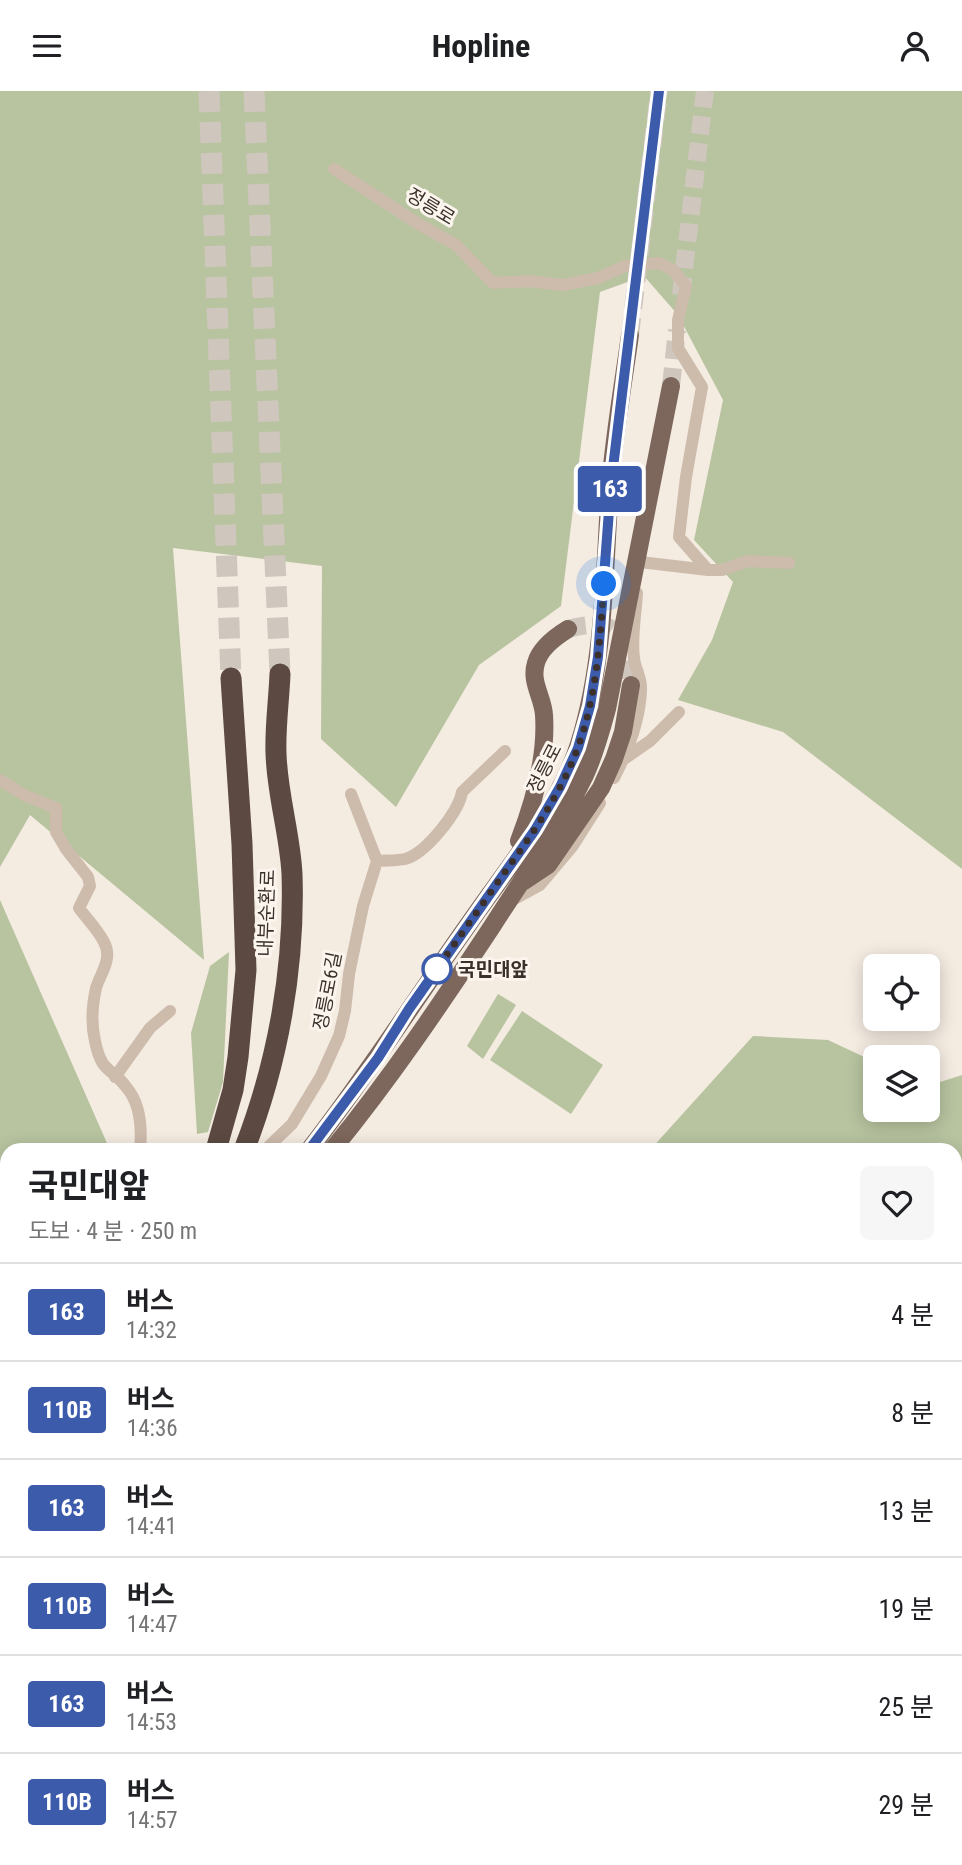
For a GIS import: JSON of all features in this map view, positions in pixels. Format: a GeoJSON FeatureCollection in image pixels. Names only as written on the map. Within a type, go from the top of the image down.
{"type":"FeatureCollection","features":[{"type":"Feature","properties":{"kind":"highway","name":"내부순환로"},"geometry":{"type":"LineString","coordinates":[[247,1143],[264,1098],[273,1056],[285,992],[292,913],[292,871],[276,754],[280,674]]}},
{"type":"Feature","properties":{"kind":"highway","name":"내부순환로"},"geometry":{"type":"LineString","coordinates":[[218,1143],[233,1090],[244,1012],[246,970],[243,844],[231,678]]}},
{"type":"Feature","properties":{"kind":"main road","name":"정릉로"},"geometry":{"type":"LineString","coordinates":[[314,1143],[378,1058],[515,858],[560,787],[578,748],[590,706],[598,657],[611,484],[630,335]]}},
{"type":"Feature","properties":{"kind":"main road","name":"정릉로"},"geometry":{"type":"LineString","coordinates":[[338,1143],[435,1013],[519,885],[586,775],[607,709],[671,386]]}},
{"type":"Feature","properties":{"kind":"main road"},"geometry":{"type":"LineString","coordinates":[[515,858],[533,798],[543,749],[544,714],[534,682],[535,664],[544,648],[568,629]]}},
{"type":"Feature","properties":{"kind":"main road"},"geometry":{"type":"LineString","coordinates":[[519,885],[548,865],[601,788],[623,732],[631,685]]}},
{"type":"Feature","properties":{"kind":"main road"},"geometry":{"type":"LineString","coordinates":[[435,1013],[427,1012],[429,1002],[469,944],[474,917]]}},
{"type":"Feature","properties":{"kind":"street","name":"정릉로"},"geometry":{"type":"LineString","coordinates":[[334,169],[456,246],[492,283],[528,281],[563,285],[598,278],[625,266],[648,263],[659,263],[673,270],[686,286],[678,320],[678,348],[702,387],[685,477],[679,537],[708,570]]}},
{"type":"Feature","properties":{"kind":"street","name":"정릉로"},"geometry":{"type":"LineString","coordinates":[[507,903],[540,885],[555,868],[592,816],[624,759],[641,694],[633,643],[640,562],[655,461]]}},
{"type":"Feature","properties":{"kind":"street"},"geometry":{"type":"LineString","coordinates":[[640,562],[708,570],[722,570],[748,561],[789,563]]}},
{"type":"Feature","properties":{"kind":"street","name":"정릉로"},"geometry":{"type":"LineString","coordinates":[[624,759],[650,741],[679,712]]}},
{"type":"Feature","properties":{"kind":"street"},"geometry":{"type":"LineString","coordinates":[[351,794],[377,861],[408,859],[447,823],[460,802],[462,792],[505,751]]}},
{"type":"Feature","properties":{"kind":"street"},"geometry":{"type":"LineString","coordinates":[[0,780],[24,795],[56,808],[56,832],[88,877],[90,886],[79,908],[105,943],[108,960],[96,988],[91,1025],[97,1054],[104,1068],[127,1086],[137,1105],[140,1143]]}},
{"type":"Feature","properties":{"kind":"street","name":"정릉로6길"},"geometry":{"type":"LineString","coordinates":[[272,1143],[292,1124],[321,1076],[339,1036],[360,919],[377,861]]}},
{"type":"Feature","properties":{"kind":"street"},"geometry":{"type":"LineString","coordinates":[[115,1077],[150,1028],[170,1011]]}},
{"type":"Feature","properties":{"kind":"green space"},"geometry":{"type":"Polygon","coordinates":[[[0,91],[962,91],[962,869],[783,732],[678,700],[712,640],[733,582],[694,540],[723,400],[678,315],[644,276],[600,292],[561,606],[479,665],[396,807],[321,739],[322,566],[173,548],[204,960],[30,815],[0,867],[0,91]]]}},
{"type":"Feature","properties":{"kind":"green space"},"geometry":{"type":"Polygon","coordinates":[[[0,900],[107,1143],[0,1143],[0,900]]]}},
{"type":"Feature","properties":{"kind":"green space"},"geometry":{"type":"Polygon","coordinates":[[[229,952],[223,1082],[208,1132],[197,1134],[191,1033],[210,966],[229,952]]]}},
{"type":"Feature","properties":{"kind":"green space"},"geometry":{"type":"Polygon","coordinates":[[[498,994],[516,1005],[483,1059],[467,1046],[498,994]]]}},
{"type":"Feature","properties":{"kind":"green space"},"geometry":{"type":"Polygon","coordinates":[[[522,1011],[603,1065],[571,1114],[490,1060],[522,1011]]]}},
{"type":"Feature","properties":{"kind":"green space"},"geometry":{"type":"Polygon","coordinates":[[[753,1036],[828,1040],[863,1056],[863,1122],[940,1122],[940,1082],[962,1075],[962,1143],[656,1143],[753,1036]]]}},
{"type":"Feature","properties":{"kind":"tunnel"},"geometry":{"type":"LineString","coordinates":[[209,91],[231,678]]}},
{"type":"Feature","properties":{"kind":"tunnel"},"geometry":{"type":"LineString","coordinates":[[254,91],[280,674]]}},
{"type":"Feature","properties":{"kind":"tunnel"},"geometry":{"type":"LineString","coordinates":[[630,335],[659,91]]}},
{"type":"Feature","properties":{"kind":"tunnel"},"geometry":{"type":"LineString","coordinates":[[681,295],[705,91]]}},
{"type":"Feature","properties":{"kind":"tunnel"},"geometry":{"type":"LineString","coordinates":[[671,386],[677,330]]}},
{"type":"Feature","properties":{"kind":"tunnel"},"geometry":{"type":"LineString","coordinates":[[568,629],[600,625],[618,635],[627,656],[631,685]]}},
{"type":"Feature","properties":{"kind":"bus line","name":"163"},"geometry":{"type":"LineString","coordinates":[[315,1143],[350,1098],[535,830],[560,787],[578,748],[590,706],[598,657],[611,484],[659,91]]}},
{"type":"Feature","properties":{"kind":"place","name":"국민대앞"},"geometry":{"type":"Point","coordinates":[437,969]}},
{"type":"Feature","properties":{"kind":"route"},"geometry":{"type":"LineString","coordinates":[[437,969],[435,972],[535,830],[560,787],[578,748],[590,706],[598,657],[604,584]]}}]}
